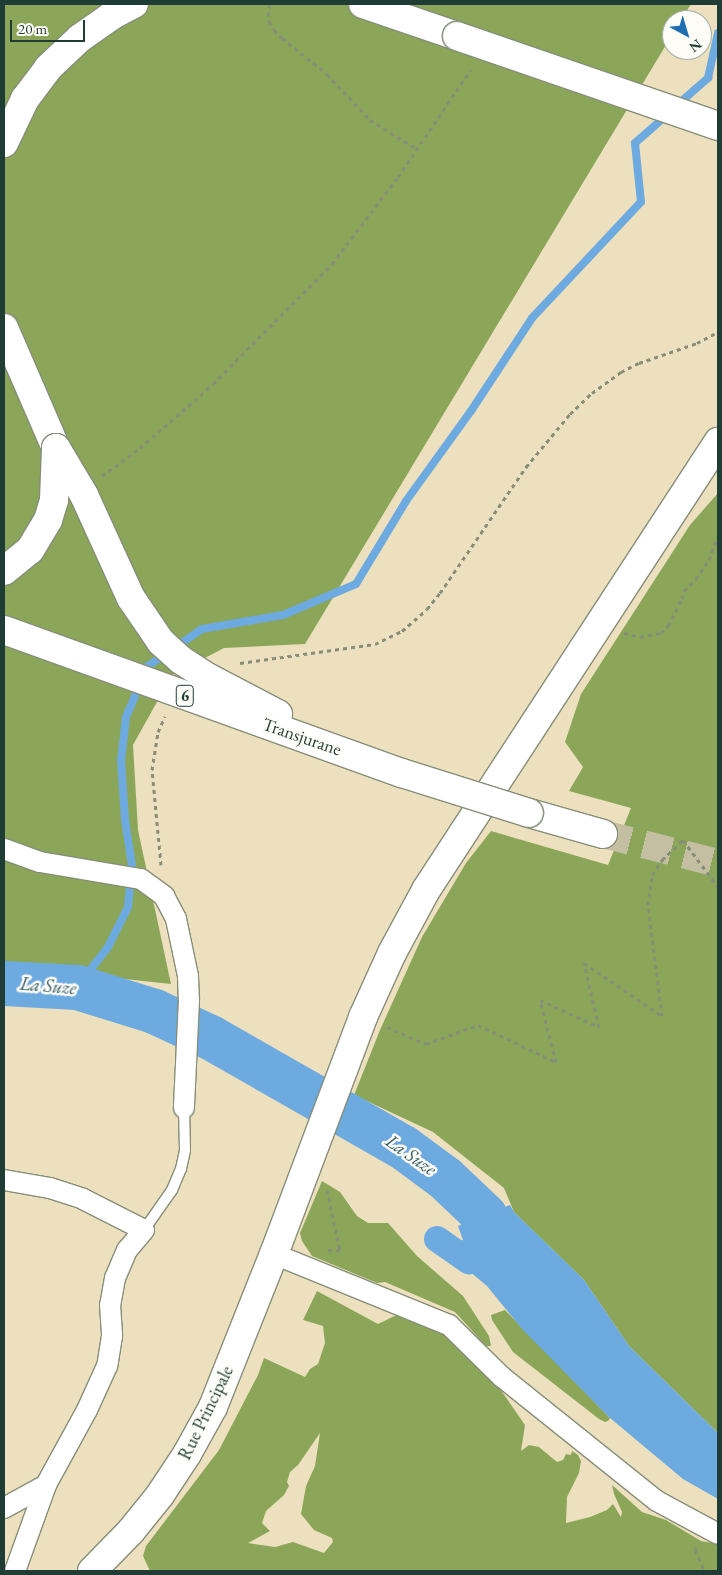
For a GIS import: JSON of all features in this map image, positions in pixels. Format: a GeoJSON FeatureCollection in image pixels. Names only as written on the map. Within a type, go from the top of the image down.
{"type":"FeatureCollection","features":[{"type":"Feature","properties":{"kind":"main road"},"geometry":{"type":"LineString","coordinates":[[4,143],[25,99],[48,68],[95,26],[134,4]]}},
{"type":"Feature","properties":{"kind":"main road"},"geometry":{"type":"LineString","coordinates":[[363,4],[718,126]]}},
{"type":"Feature","properties":{"kind":"main road"},"geometry":{"type":"LineString","coordinates":[[4,328],[56,448],[84,495],[131,598],[161,642],[181,660],[209,678],[368,760]]}},
{"type":"Feature","properties":{"kind":"main road","name":"Rue Principale"},"geometry":{"type":"LineString","coordinates":[[92,1571],[132,1531],[160,1495],[201,1430],[282,1249],[373,1024],[392,953],[426,890],[718,442]]}},
{"type":"Feature","properties":{"kind":"main road"},"geometry":{"type":"LineString","coordinates":[[4,571],[30,550],[48,520],[54,500],[56,448]]}},
{"type":"Feature","properties":{"kind":"main road","name":"Transjurane"},"geometry":{"type":"LineString","coordinates":[[4,630],[452,790],[594,832]]}},
{"type":"Feature","properties":{"kind":"street"},"geometry":{"type":"LineString","coordinates":[[4,849],[40,862],[142,879],[164,896],[176,919],[190,1000],[184,1108]]}},
{"type":"Feature","properties":{"kind":"street"},"geometry":{"type":"LineString","coordinates":[[4,1180],[50,1188],[83,1199],[144,1230],[127,1250],[115,1278],[110,1305],[112,1336],[107,1366],[87,1410],[46,1485],[15,1571]]}},
{"type":"Feature","properties":{"kind":"street"},"geometry":{"type":"LineString","coordinates":[[282,1249],[449,1325],[502,1377],[657,1501],[711,1530]]}},
{"type":"Feature","properties":{"kind":"street"},"geometry":{"type":"LineString","coordinates":[[4,1508],[46,1485]]}},
{"type":"Feature","properties":{"kind":"lane"},"geometry":{"type":"LineString","coordinates":[[144,1230],[172,1190],[181,1169],[185,1150],[184,1108]]}},
{"type":"Feature","properties":{"kind":"path"},"geometry":{"type":"LineString","coordinates":[[270,4],[268,12],[270,21],[274,30],[282,38],[334,80],[370,120],[417,149]]}},
{"type":"Feature","properties":{"kind":"path"},"geometry":{"type":"LineString","coordinates":[[100,477],[140,448],[213,384],[332,264],[417,149],[472,67]]}},
{"type":"Feature","properties":{"kind":"path"},"geometry":{"type":"LineString","coordinates":[[235,665],[375,644],[402,631],[427,609],[440,593],[526,467],[570,414],[592,393],[621,372],[639,363],[697,343],[718,332]]}},
{"type":"Feature","properties":{"kind":"path"},"geometry":{"type":"LineString","coordinates":[[164,896],[152,770],[158,732],[170,709]]}},
{"type":"Feature","properties":{"kind":"path"},"geometry":{"type":"LineString","coordinates":[[373,1024],[426,1044],[478,1025],[556,1062],[540,1000],[599,1027],[584,963],[662,1016],[648,906],[652,875],[662,860],[683,840],[718,887]]}},
{"type":"Feature","properties":{"kind":"path"},"geometry":{"type":"LineString","coordinates":[[282,1249],[340,1250],[327,1188]]}},
{"type":"Feature","properties":{"kind":"green space"},"geometry":{"type":"Polygon","coordinates":[[[4,4],[691,4],[687,10],[662,10],[662,52],[305,644],[224,648],[172,675],[133,745],[138,830],[171,984],[4,966],[4,4]]]}},
{"type":"Feature","properties":{"kind":"green space"},"geometry":{"type":"Polygon","coordinates":[[[718,493],[718,1433],[629,1346],[584,1280],[514,1212],[504,1188],[433,1132],[354,1095],[380,1030],[422,937],[466,863],[491,831],[608,865],[631,808],[569,791],[583,767],[565,742],[581,694],[690,525],[718,493]]]}},
{"type":"Feature","properties":{"kind":"green space"},"geometry":{"type":"Polygon","coordinates":[[[322,1181],[340,1192],[357,1216],[368,1223],[388,1223],[417,1256],[463,1296],[489,1336],[491,1346],[486,1346],[455,1312],[385,1282],[377,1283],[312,1256],[302,1241],[300,1233],[322,1181]]]}},
{"type":"Feature","properties":{"kind":"green space"},"geometry":{"type":"Polygon","coordinates":[[[317,1291],[378,1324],[409,1309],[431,1321],[498,1386],[525,1425],[521,1451],[529,1445],[539,1447],[557,1462],[563,1460],[566,1454],[571,1455],[572,1451],[578,1455],[581,1461],[579,1473],[567,1497],[566,1523],[590,1517],[607,1510],[613,1504],[621,1517],[622,1512],[612,1485],[642,1512],[666,1520],[701,1541],[718,1544],[718,1571],[150,1571],[143,1556],[146,1546],[219,1450],[258,1375],[264,1358],[305,1377],[310,1369],[318,1364],[325,1343],[323,1326],[303,1320],[317,1291]],[[320,1433],[298,1465],[290,1472],[287,1482],[289,1486],[284,1495],[266,1511],[262,1523],[270,1531],[248,1543],[275,1547],[293,1542],[324,1553],[333,1542],[332,1538],[314,1530],[301,1514],[306,1486],[315,1466],[320,1433]]]}},
{"type":"Feature","properties":{"kind":"green space"},"geometry":{"type":"Polygon","coordinates":[[[505,1310],[610,1418],[608,1421],[605,1422],[599,1419],[513,1352],[492,1320],[491,1315],[505,1310]]]}},
{"type":"Feature","properties":{"kind":"water"},"geometry":{"type":"Polygon","coordinates":[[[510,1205],[514,1212],[584,1280],[629,1346],[718,1433],[718,1499],[683,1479],[610,1418],[522,1329],[487,1286],[469,1271],[456,1267],[453,1256],[437,1247],[444,1235],[458,1242],[463,1240],[458,1226],[510,1205]]]}},
{"type":"Feature","properties":{"kind":"waterway"},"geometry":{"type":"LineString","coordinates":[[676,106],[708,78],[718,33]]}},
{"type":"Feature","properties":{"kind":"waterway"},"geometry":{"type":"LineString","coordinates":[[77,987],[108,947],[128,907],[132,866],[125,819],[121,761],[126,717],[148,666],[202,629],[283,615],[356,584],[406,501],[471,411],[532,318],[641,202],[635,143],[668,114]]}},
{"type":"Feature","properties":{"kind":"waterway","name":"La Suze"},"geometry":{"type":"LineString","coordinates":[[4,983],[77,987],[154,1011],[210,1037],[403,1147],[445,1178],[484,1215],[517,1268]]}},
{"type":"Feature","properties":{"kind":"waterway"},"geometry":{"type":"LineString","coordinates":[[437,1239],[469,1261]]}},
{"type":"Feature","properties":{"kind":"tunnel"},"geometry":{"type":"LineString","coordinates":[[603,834],[718,863]]}}]}
